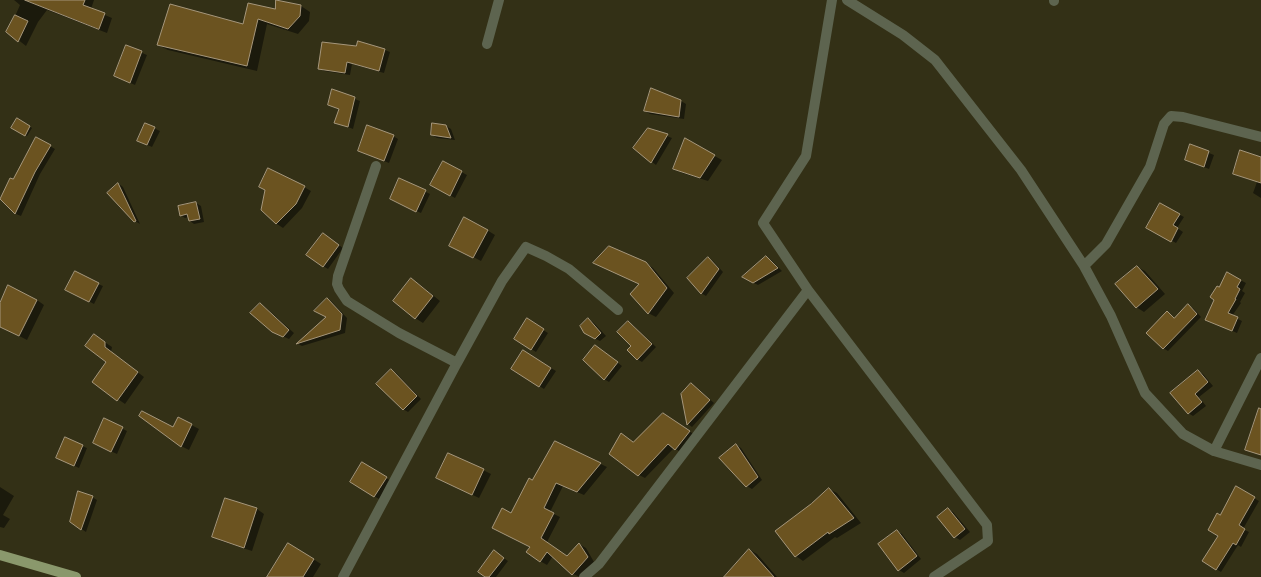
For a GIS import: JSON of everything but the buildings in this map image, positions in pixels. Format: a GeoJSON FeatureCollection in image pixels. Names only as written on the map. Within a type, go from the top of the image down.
{"type":"FeatureCollection","features":[{"type":"Feature","properties":{"kind":"main road"},"geometry":{"type":"LineString","coordinates":[[0,555],[73,576]]}},
{"type":"Feature","properties":{"kind":"street"},"geometry":{"type":"LineString","coordinates":[[487,44],[499,0]]}},
{"type":"Feature","properties":{"kind":"street"},"geometry":{"type":"LineString","coordinates":[[832,0],[806,156],[763,223],[808,290],[987,524],[988,541],[934,577]]}},
{"type":"Feature","properties":{"kind":"street"},"geometry":{"type":"LineString","coordinates":[[847,0],[903,35],[935,60],[1021,170],[1084,266],[1111,316],[1145,393],[1182,434],[1214,451],[1261,465]]}},
{"type":"Feature","properties":{"kind":"street"},"geometry":{"type":"LineString","coordinates":[[1084,266],[1106,244],[1150,167],[1164,124],[1171,116],[1183,117],[1261,137]]}},
{"type":"Feature","properties":{"kind":"street"},"geometry":{"type":"LineString","coordinates":[[376,166],[338,276],[337,284],[339,289],[347,301],[398,334],[456,363]]}},
{"type":"Feature","properties":{"kind":"street"},"geometry":{"type":"LineString","coordinates":[[343,577],[456,363],[502,281],[526,247],[569,269],[618,310]]}},
{"type":"Feature","properties":{"kind":"street"},"geometry":{"type":"LineString","coordinates":[[584,577],[599,564],[808,290]]}},
{"type":"Feature","properties":{"kind":"street"},"geometry":{"type":"LineString","coordinates":[[1214,451],[1261,358]]}}]}
